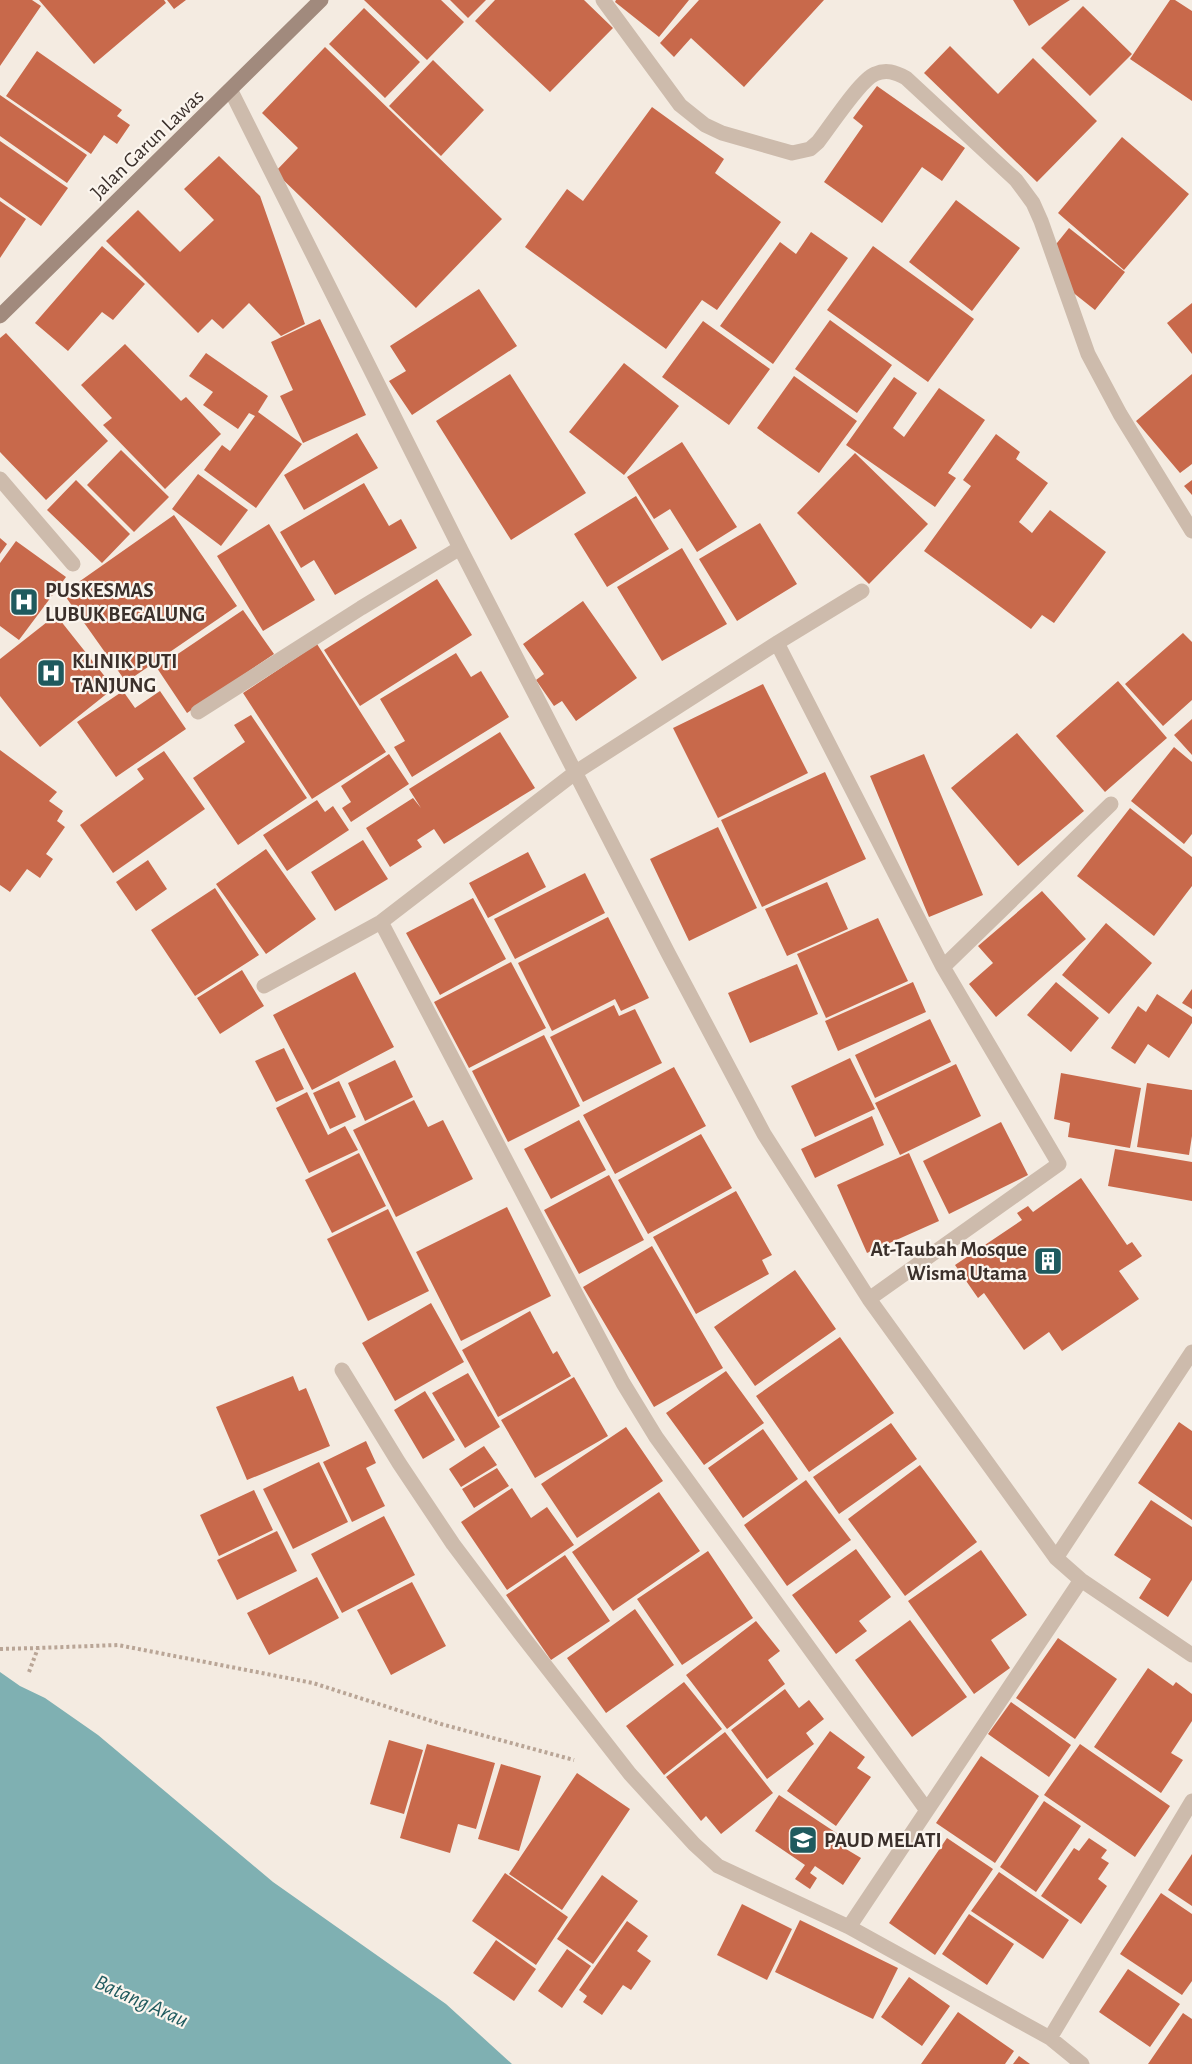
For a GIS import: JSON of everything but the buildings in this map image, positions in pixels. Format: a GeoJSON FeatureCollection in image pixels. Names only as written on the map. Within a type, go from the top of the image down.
{"type":"FeatureCollection","features":[{"type":"Feature","properties":{"kind":"main road","name":"Jalan Garun Lawas"},"geometry":{"type":"LineString","coordinates":[[0,316],[321,0]]}},
{"type":"Feature","properties":{"kind":"street"},"geometry":{"type":"LineString","coordinates":[[603,0],[668,89],[692,116],[722,133],[792,153],[810,149],[818,142],[869,76],[886,71],[895,72],[906,78],[1016,180],[1033,203],[1088,354],[1120,414],[1192,531]]}},
{"type":"Feature","properties":{"kind":"street"},"geometry":{"type":"LineString","coordinates":[[231,91],[460,548],[673,963],[764,1134],[869,1299],[1056,1558],[1081,1580],[1192,1655]]}},
{"type":"Feature","properties":{"kind":"street"},"geometry":{"type":"LineString","coordinates":[[0,478],[73,564]]}},
{"type":"Feature","properties":{"kind":"street"},"geometry":{"type":"LineString","coordinates":[[198,712],[460,548]]}},
{"type":"Feature","properties":{"kind":"street"},"geometry":{"type":"LineString","coordinates":[[264,986],[381,922],[576,771],[862,591]]}},
{"type":"Feature","properties":{"kind":"street"},"geometry":{"type":"LineString","coordinates":[[777,643],[943,967],[1059,1164],[869,1299]]}},
{"type":"Feature","properties":{"kind":"street"},"geometry":{"type":"LineString","coordinates":[[943,967],[1111,804]]}},
{"type":"Feature","properties":{"kind":"street"},"geometry":{"type":"LineString","coordinates":[[381,922],[589,1319],[650,1428],[926,1809]]}},
{"type":"Feature","properties":{"kind":"street"},"geometry":{"type":"LineString","coordinates":[[1056,1558],[1186,1372],[1192,1352]]}},
{"type":"Feature","properties":{"kind":"street"},"geometry":{"type":"LineString","coordinates":[[342,1370],[399,1463],[453,1544],[630,1774],[694,1844],[718,1866],[849,1927],[1050,2038],[1082,2064]]}},
{"type":"Feature","properties":{"kind":"street"},"geometry":{"type":"LineString","coordinates":[[849,1927],[1081,1580]]}},
{"type":"Feature","properties":{"kind":"street"},"geometry":{"type":"LineString","coordinates":[[1050,2038],[1192,1801]]}},
{"type":"Feature","properties":{"kind":"path"},"geometry":{"type":"LineString","coordinates":[[0,1649],[118,1645],[155,1651],[313,1683],[441,1724],[576,1760]]}},
{"type":"Feature","properties":{"kind":"path"},"geometry":{"type":"LineString","coordinates":[[29,1672],[38,1648]]}},
{"type":"Feature","properties":{"kind":"water","name":"Batang Arau"},"geometry":{"type":"Polygon","coordinates":[[[0,1672],[20,1686],[45,1698],[98,1735],[273,1882],[446,2004],[512,2064],[0,2064],[0,1672]]]}},
{"type":"Feature","properties":{"kind":"place","name":"PUSKESMAS LUBUK BEGALUNG"},"geometry":{"type":"Point","coordinates":[24,602]}},
{"type":"Feature","properties":{"kind":"place","name":"KLINIK PUTI TANJUNG"},"geometry":{"type":"Point","coordinates":[51,673]}},
{"type":"Feature","properties":{"kind":"place","name":"At-Taubah Mosque Wisma Utama"},"geometry":{"type":"Point","coordinates":[1048,1261]}},
{"type":"Feature","properties":{"kind":"place","name":"PAUD MELATI"},"geometry":{"type":"Point","coordinates":[803,1840]}}]}
